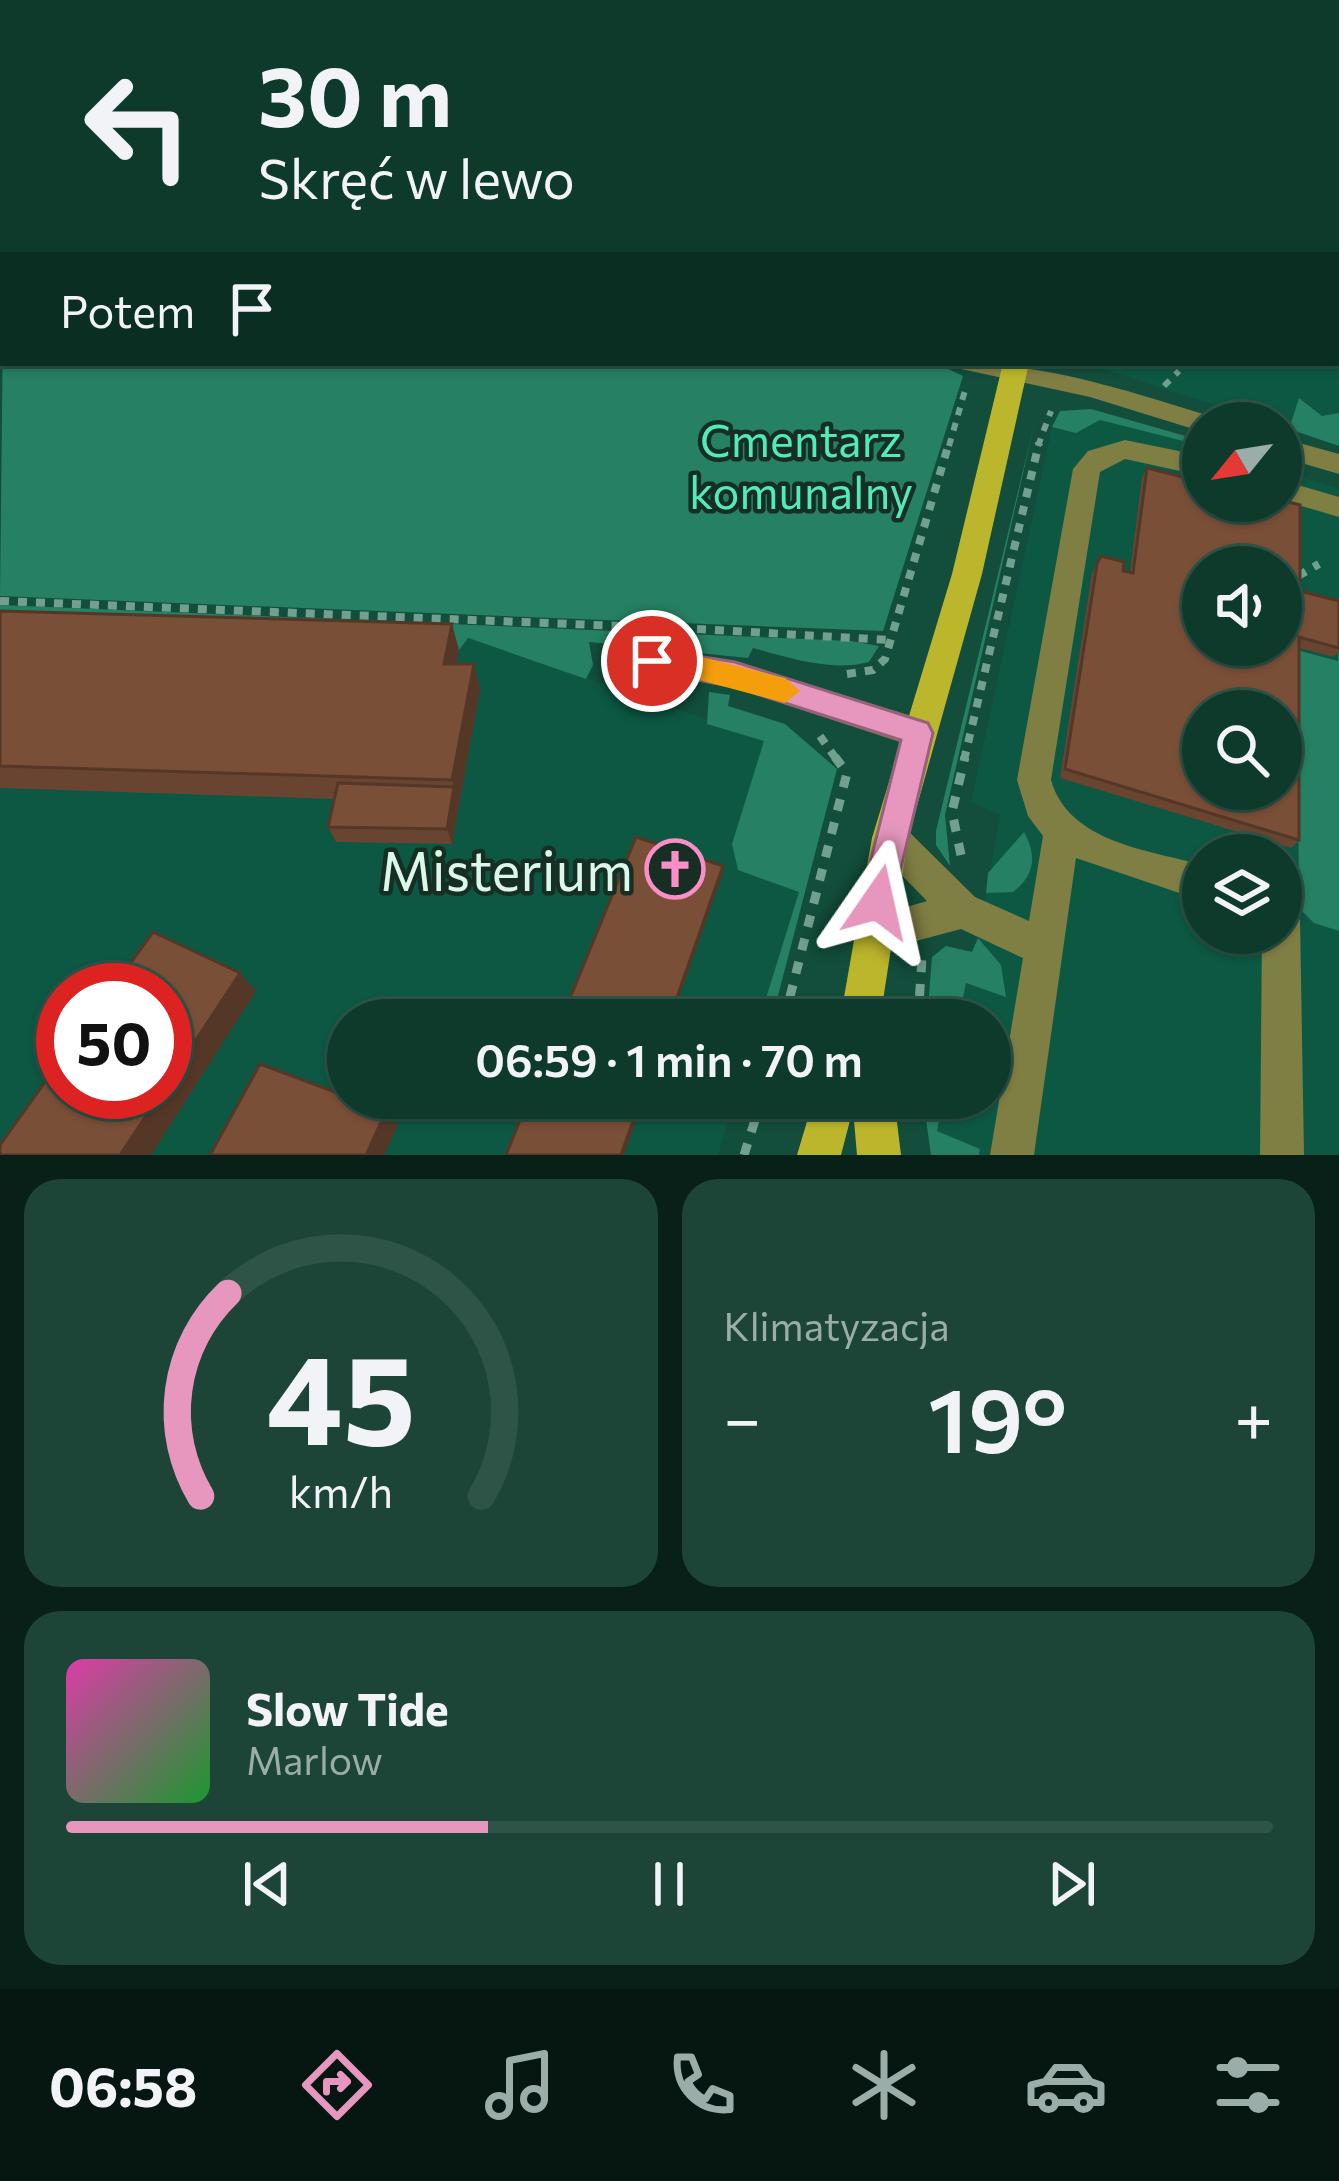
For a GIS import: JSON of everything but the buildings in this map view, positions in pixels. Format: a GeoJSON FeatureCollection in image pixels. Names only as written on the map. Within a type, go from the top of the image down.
{"type":"FeatureCollection","features":[{"type":"Feature","properties":{"kind":"main road"},"geometry":{"type":"LineString","coordinates":[[863,999],[890,838],[967,574],[1015,367]]}},
{"type":"Feature","properties":{"kind":"main road"},"geometry":{"type":"LineString","coordinates":[[819,1155],[829,1119]]}},
{"type":"Feature","properties":{"kind":"main road"},"geometry":{"type":"LineString","coordinates":[[875,1119],[879,1155]]}},
{"type":"Feature","properties":{"kind":"street"},"geometry":{"type":"LineString","coordinates":[[1015,367],[1182,416]]}},
{"type":"Feature","properties":{"kind":"street"},"geometry":{"type":"LineString","coordinates":[[1182,461],[1124,449],[1100,455],[1087,469],[1034,780],[1035,799],[1061,836],[1182,876]]}},
{"type":"Feature","properties":{"kind":"street"},"geometry":{"type":"LineString","coordinates":[[1302,453],[1339,464]]}},
{"type":"Feature","properties":{"kind":"street"},"geometry":{"type":"LineString","coordinates":[[1302,496],[1339,507]]}},
{"type":"Feature","properties":{"kind":"street"},"geometry":{"type":"LineString","coordinates":[[652,661],[735,675],[918,733]]}},
{"type":"Feature","properties":{"kind":"street"},"geometry":{"type":"LineString","coordinates":[[1012,1155],[1061,836]]}},
{"type":"Feature","properties":{"kind":"street"},"geometry":{"type":"LineString","coordinates":[[890,838],[962,910],[1044,948]]}},
{"type":"Feature","properties":{"kind":"street"},"geometry":{"type":"LineString","coordinates":[[871,934],[962,910]]}},
{"type":"Feature","properties":{"kind":"street"},"geometry":{"type":"LineString","coordinates":[[1281,954],[1282,1155]]}},
{"type":"Feature","properties":{"kind":"path"},"geometry":{"type":"LineString","coordinates":[[919,999],[922,955],[940,939],[957,939],[966,886],[952,812],[1045,416],[1064,406]]}},
{"type":"Feature","properties":{"kind":"path"},"geometry":{"type":"LineString","coordinates":[[1302,571],[1319,564]]}},
{"type":"Feature","properties":{"kind":"path"},"geometry":{"type":"LineString","coordinates":[[0,601],[890,640]]}},
{"type":"Feature","properties":{"kind":"path"},"geometry":{"type":"LineString","coordinates":[[744,1155],[755,1119]]}},
{"type":"Feature","properties":{"kind":"shaded area"},"geometry":{"type":"Polygon","coordinates":[[[1094,366],[1339,366],[1339,446],[1302,434],[1302,402],[1204,402],[1094,366]]]}},
{"type":"Feature","properties":{"kind":"shaded area"},"geometry":{"type":"Polygon","coordinates":[[[1099,420],[1182,441],[1182,522],[1302,522],[1302,478],[1339,489],[1339,1155],[942,1155],[932,1133],[933,1119],[1011,1119],[1011,999],[950,999],[978,938],[1000,815],[971,802],[1052,427],[1099,420]]]}},
{"type":"Feature","properties":{"kind":"shaded area"},"geometry":{"type":"Polygon","coordinates":[[[0,619],[468,638],[782,745],[835,780],[766,999],[327,999],[327,1119],[729,1119],[718,1155],[0,1155],[0,619]]]}},
{"type":"Feature","properties":{"kind":"green space","name":"Cmentarz komunalny"},"geometry":{"type":"Polygon","coordinates":[[[3,366],[946,366],[963,376],[883,631],[0,596],[3,366]]]}},
{"type":"Feature","properties":{"kind":"green space"},"geometry":{"type":"Polygon","coordinates":[[[1299,398],[1322,416],[1339,413],[1339,446],[1302,433],[1302,402],[1299,398]]]}},
{"type":"Feature","properties":{"kind":"green space"},"geometry":{"type":"Polygon","coordinates":[[[1091,409],[1182,435],[1182,441],[1100,420],[1076,433],[1052,427],[1060,411],[1091,409]]]}},
{"type":"Feature","properties":{"kind":"green space"},"geometry":{"type":"Polygon","coordinates":[[[1035,421],[945,815],[950,866],[936,845],[936,831],[1035,421]]]}},
{"type":"Feature","properties":{"kind":"green space"},"geometry":{"type":"Polygon","coordinates":[[[0,605],[851,641],[879,646],[869,662],[840,665],[753,648],[748,658],[589,642],[593,665],[586,679],[468,638],[459,650],[0,636],[0,605]]]}},
{"type":"Feature","properties":{"kind":"green space"},"geometry":{"type":"Polygon","coordinates":[[[1339,634],[1339,931],[1314,923],[1302,911],[1298,810],[1302,810],[1302,690],[1297,690],[1297,666],[1302,666],[1302,651],[1338,661],[1339,634]]]}},
{"type":"Feature","properties":{"kind":"green space"},"geometry":{"type":"Polygon","coordinates":[[[709,692],[730,695],[728,706],[785,724],[837,769],[777,999],[766,999],[799,892],[738,870],[732,844],[764,741],[707,724],[709,692]]]}},
{"type":"Feature","properties":{"kind":"green space"},"geometry":{"type":"Polygon","coordinates":[[[1024,832],[1032,857],[1026,879],[1013,892],[986,893],[988,873],[1024,832]]]}},
{"type":"Feature","properties":{"kind":"green space"},"geometry":{"type":"Polygon","coordinates":[[[978,938],[1001,965],[1006,997],[966,983],[963,999],[929,999],[932,957],[946,946],[972,952],[978,938]]]}},
{"type":"Feature","properties":{"kind":"green space"},"geometry":{"type":"Polygon","coordinates":[[[926,1119],[939,1119],[937,1131],[980,1149],[979,1155],[931,1155],[926,1119]]]}},
{"type":"Feature","properties":{"kind":"slow traffic"},"geometry":{"type":"LineString","coordinates":[[698,669],[785,691]]}},
{"type":"Feature","properties":{"kind":"place","name":"Misterium"},"geometry":{"type":"Point","coordinates":[675,869]}},
{"type":"Feature","properties":{"kind":"route"},"geometry":{"type":"LineString","coordinates":[[652,661],[735,675],[918,733],[878,902]]}}]}
